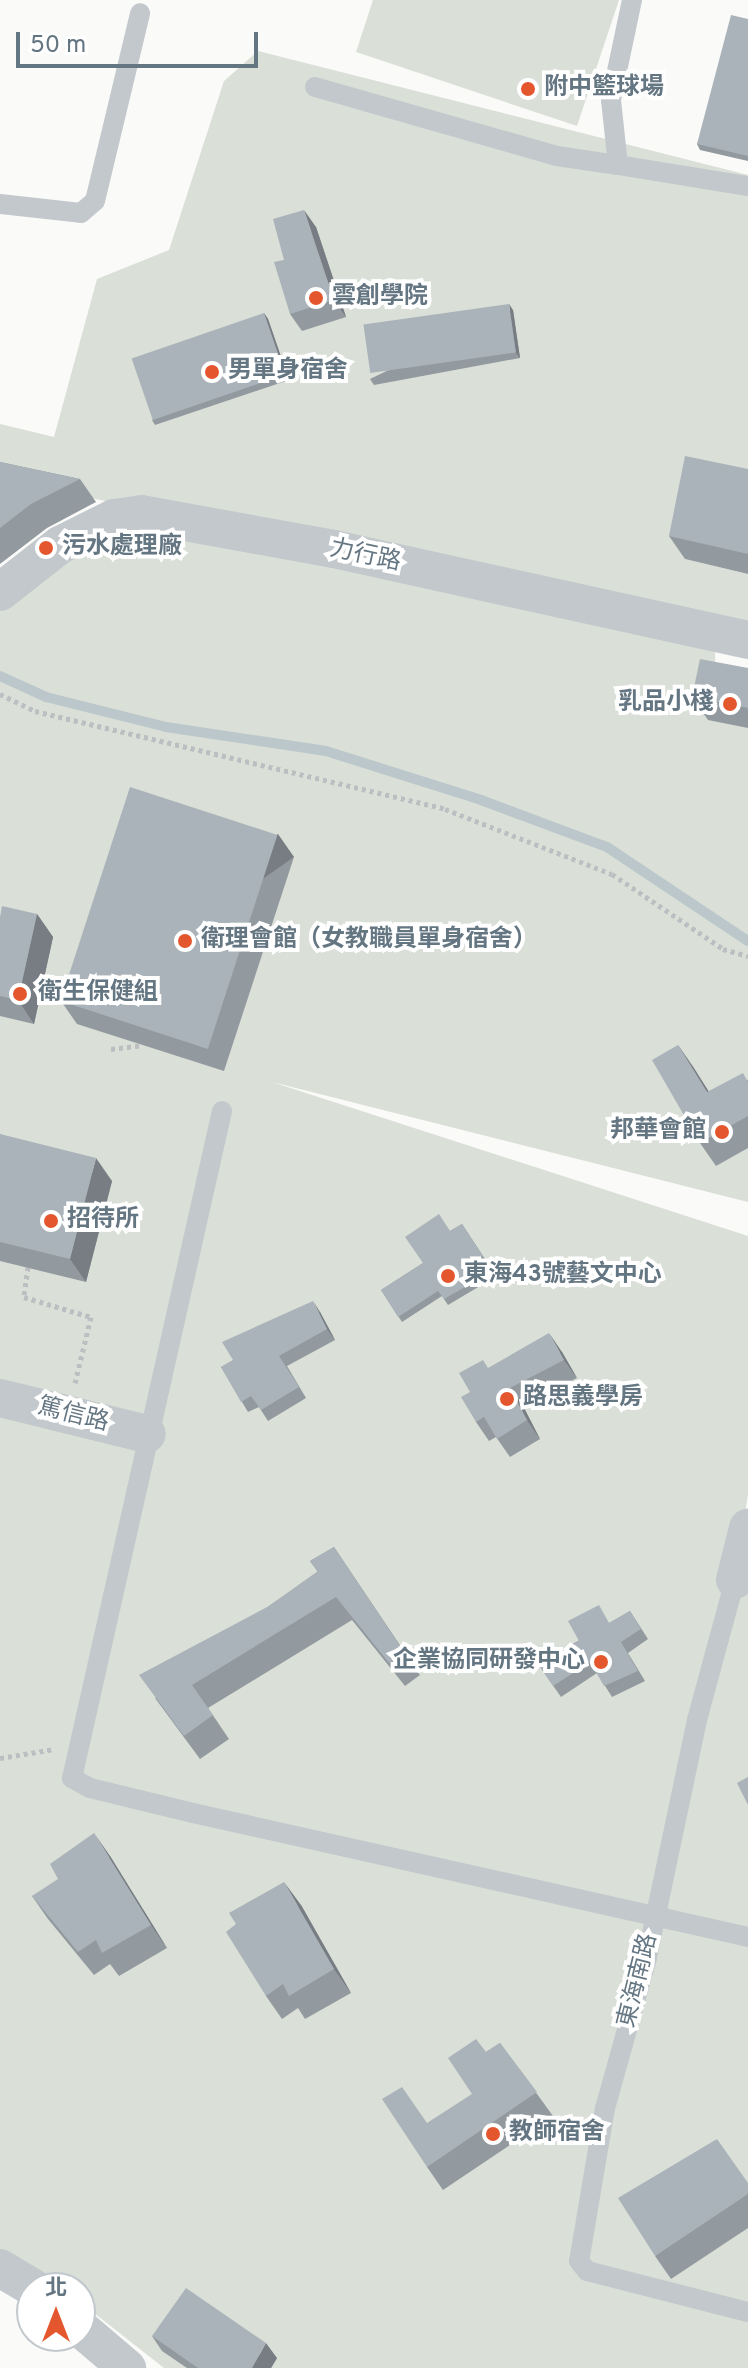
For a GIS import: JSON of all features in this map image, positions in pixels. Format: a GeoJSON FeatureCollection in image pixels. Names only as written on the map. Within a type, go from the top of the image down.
{"type":"FeatureCollection","features":[{"type":"Feature","properties":{"kind":"street","name":"力行路"},"geometry":{"type":"LineString","coordinates":[[0,592],[60,545],[114,518],[141,514],[334,549],[748,640]]}},
{"type":"Feature","properties":{"kind":"street","name":"篤信路"},"geometry":{"type":"LineString","coordinates":[[0,1398],[147,1434]]}},
{"type":"Feature","properties":{"kind":"street","name":"東海南路"},"geometry":{"type":"LineString","coordinates":[[735,1580],[748,1528]]}},
{"type":"Feature","properties":{"kind":"street"},"geometry":{"type":"LineString","coordinates":[[96,2342],[127,2368]]}},
{"type":"Feature","properties":{"kind":"lane"},"geometry":{"type":"LineString","coordinates":[[618,165],[611,100],[632,0]]}},
{"type":"Feature","properties":{"kind":"lane"},"geometry":{"type":"LineString","coordinates":[[0,204],[81,213],[95,201],[140,13]]}},
{"type":"Feature","properties":{"kind":"lane"},"geometry":{"type":"LineString","coordinates":[[315,87],[557,156],[748,186]]}},
{"type":"Feature","properties":{"kind":"lane"},"geometry":{"type":"LineString","coordinates":[[222,1111],[75,1746],[72,1778],[90,1788],[748,1937]]}},
{"type":"Feature","properties":{"kind":"lane","name":"東海南路"},"geometry":{"type":"LineString","coordinates":[[735,1580],[697,1720],[654,1914],[605,2108],[579,2261],[587,2271],[748,2312]]}},
{"type":"Feature","properties":{"kind":"path"},"geometry":{"type":"LineString","coordinates":[[0,694],[35,711],[445,809],[612,874],[723,949],[748,956]]}},
{"type":"Feature","properties":{"kind":"path"},"geometry":{"type":"LineString","coordinates":[[111,1049],[142,1045]]}},
{"type":"Feature","properties":{"kind":"path"},"geometry":{"type":"LineString","coordinates":[[28,1267],[24,1297],[91,1317],[68,1416]]}},
{"type":"Feature","properties":{"kind":"path"},"geometry":{"type":"LineString","coordinates":[[0,1758],[75,1746]]}},
{"type":"Feature","properties":{"kind":"shaded area","name":"附中籃球場"},"geometry":{"type":"Polygon","coordinates":[[[373,0],[619,0],[577,126],[356,52],[373,0]]]}},
{"type":"Feature","properties":{"kind":"shaded area"},"geometry":{"type":"Polygon","coordinates":[[[258,51],[748,175],[748,543],[685,559],[748,574],[748,638],[714,629],[716,682],[748,728],[748,1202],[272,1082],[748,1236],[748,1494],[740,1546],[748,1510],[748,2368],[164,2368],[96,2315],[96,2272],[34,2272],[0,2263],[0,589],[160,517],[254,532],[0,479],[0,424],[54,437],[97,279],[169,250],[224,81],[258,51]]]}},
{"type":"Feature","properties":{"kind":"building"},"geometry":{"type":"Polygon","coordinates":[[[731,15],[748,19],[748,156],[697,144],[731,15]]]}},
{"type":"Feature","properties":{"kind":"building"},"geometry":{"type":"Polygon","coordinates":[[[304,210],[334,300],[290,314],[274,262],[284,260],[273,219],[304,210]]]}},
{"type":"Feature","properties":{"kind":"building","name":"男單身宿舍"},"geometry":{"type":"Polygon","coordinates":[[[509,304],[516,353],[370,373],[363,324],[509,304]]]}},
{"type":"Feature","properties":{"kind":"building","name":"男單身宿舍"},"geometry":{"type":"Polygon","coordinates":[[[264,313],[285,374],[153,420],[132,359],[264,313]]]}},
{"type":"Feature","properties":{"kind":"building"},"geometry":{"type":"Polygon","coordinates":[[[685,456],[748,469],[748,554],[669,536],[685,456]]]}},
{"type":"Feature","properties":{"kind":"building"},"geometry":{"type":"Polygon","coordinates":[[[0,462],[80,479],[31,504],[0,528],[0,462]]]}},
{"type":"Feature","properties":{"kind":"building"},"geometry":{"type":"Polygon","coordinates":[[[700,659],[748,668],[748,708],[692,697],[700,659]]]}},
{"type":"Feature","properties":{"kind":"building","name":"衛理會館（女教職員單身宿舍）"},"geometry":{"type":"Polygon","coordinates":[[[130,787],[277,835],[208,1049],[60,1001],[130,787]]]}},
{"type":"Feature","properties":{"kind":"building"},"geometry":{"type":"Polygon","coordinates":[[[2,906],[37,914],[18,1000],[0,996],[2,906]]]}},
{"type":"Feature","properties":{"kind":"building"},"geometry":{"type":"Polygon","coordinates":[[[678,1045],[707,1092],[743,1073],[748,1082],[748,1116],[700,1143],[652,1060],[678,1045]]]}},
{"type":"Feature","properties":{"kind":"building","name":"招待所"},"geometry":{"type":"Polygon","coordinates":[[[0,1134],[96,1158],[70,1259],[0,1242],[0,1134]]]}},
{"type":"Feature","properties":{"kind":"building","name":"東海43號藝文中心"},"geometry":{"type":"Polygon","coordinates":[[[439,1214],[450,1231],[462,1224],[483,1256],[471,1263],[481,1278],[444,1299],[438,1291],[398,1317],[381,1290],[423,1263],[405,1237],[439,1214]]]}},
{"type":"Feature","properties":{"kind":"building"},"geometry":{"type":"Polygon","coordinates":[[[313,1301],[327,1329],[279,1356],[299,1387],[261,1410],[251,1396],[241,1402],[221,1367],[233,1360],[222,1342],[313,1301]]]}},
{"type":"Feature","properties":{"kind":"building"},"geometry":{"type":"Polygon","coordinates":[[[549,1333],[564,1360],[510,1388],[527,1420],[497,1439],[484,1417],[476,1422],[461,1397],[470,1392],[459,1373],[483,1360],[488,1368],[549,1333]]]}},
{"type":"Feature","properties":{"kind":"building"},"geometry":{"type":"Polygon","coordinates":[[[334,1547],[404,1652],[389,1663],[336,1597],[192,1685],[213,1715],[184,1736],[139,1675],[269,1606],[318,1571],[310,1561],[334,1547]]]}},
{"type":"Feature","properties":{"kind":"building","name":"企業協同研發中心"},"geometry":{"type":"Polygon","coordinates":[[[599,1605],[609,1623],[630,1611],[641,1629],[621,1642],[638,1671],[604,1686],[590,1662],[553,1686],[538,1664],[579,1641],[568,1621],[599,1605]]]}},
{"type":"Feature","properties":{"kind":"building"},"geometry":{"type":"Polygon","coordinates":[[[748,1777],[748,1805],[737,1783],[748,1777]]]}},
{"type":"Feature","properties":{"kind":"building"},"geometry":{"type":"Polygon","coordinates":[[[94,1833],[151,1925],[102,1953],[96,1940],[78,1952],[32,1896],[58,1879],[50,1864],[94,1833]]]}},
{"type":"Feature","properties":{"kind":"building"},"geometry":{"type":"Polygon","coordinates":[[[284,1882],[334,1969],[289,1996],[283,1984],[266,1996],[226,1932],[236,1924],[229,1913],[284,1882]]]}},
{"type":"Feature","properties":{"kind":"building"},"geometry":{"type":"Polygon","coordinates":[[[476,2039],[486,2052],[500,2043],[537,2092],[427,2167],[382,2099],[402,2087],[427,2123],[472,2094],[448,2058],[476,2039]]]}},
{"type":"Feature","properties":{"kind":"building"},"geometry":{"type":"Polygon","coordinates":[[[717,2139],[748,2183],[748,2194],[655,2256],[618,2198],[717,2139]]]}},
{"type":"Feature","properties":{"kind":"building"},"geometry":{"type":"Polygon","coordinates":[[[186,2288],[266,2343],[252,2368],[198,2368],[152,2336],[186,2288]]]}},
{"type":"Feature","properties":{"kind":"waterway"},"geometry":{"type":"LineString","coordinates":[[0,676],[46,697],[166,727],[326,751],[481,800],[607,847],[748,941]]}},
{"type":"Feature","properties":{"kind":"place","name":"附中籃球場"},"geometry":{"type":"Point","coordinates":[528,89]}},
{"type":"Feature","properties":{"kind":"place","name":"雲創學院"},"geometry":{"type":"Point","coordinates":[316,298]}},
{"type":"Feature","properties":{"kind":"place","name":"男單身宿舍"},"geometry":{"type":"Point","coordinates":[212,372]}},
{"type":"Feature","properties":{"kind":"place","name":"污水處理廠"},"geometry":{"type":"Point","coordinates":[46,548]}},
{"type":"Feature","properties":{"kind":"place","name":"乳品小棧"},"geometry":{"type":"Point","coordinates":[730,704]}},
{"type":"Feature","properties":{"kind":"place","name":"衛理會館（女教職員單身宿舍）"},"geometry":{"type":"Point","coordinates":[185,941]}},
{"type":"Feature","properties":{"kind":"place","name":"衛生保健組"},"geometry":{"type":"Point","coordinates":[20,994]}},
{"type":"Feature","properties":{"kind":"place","name":"邦華會館"},"geometry":{"type":"Point","coordinates":[722,1132]}},
{"type":"Feature","properties":{"kind":"place","name":"招待所"},"geometry":{"type":"Point","coordinates":[51,1221]}},
{"type":"Feature","properties":{"kind":"place","name":"東海43號藝文中心"},"geometry":{"type":"Point","coordinates":[448,1276]}},
{"type":"Feature","properties":{"kind":"place","name":"路思義學房"},"geometry":{"type":"Point","coordinates":[507,1399]}},
{"type":"Feature","properties":{"kind":"place","name":"企業協同研發中心"},"geometry":{"type":"Point","coordinates":[601,1662]}},
{"type":"Feature","properties":{"kind":"place","name":"教師宿舍"},"geometry":{"type":"Point","coordinates":[493,2134]}}]}
